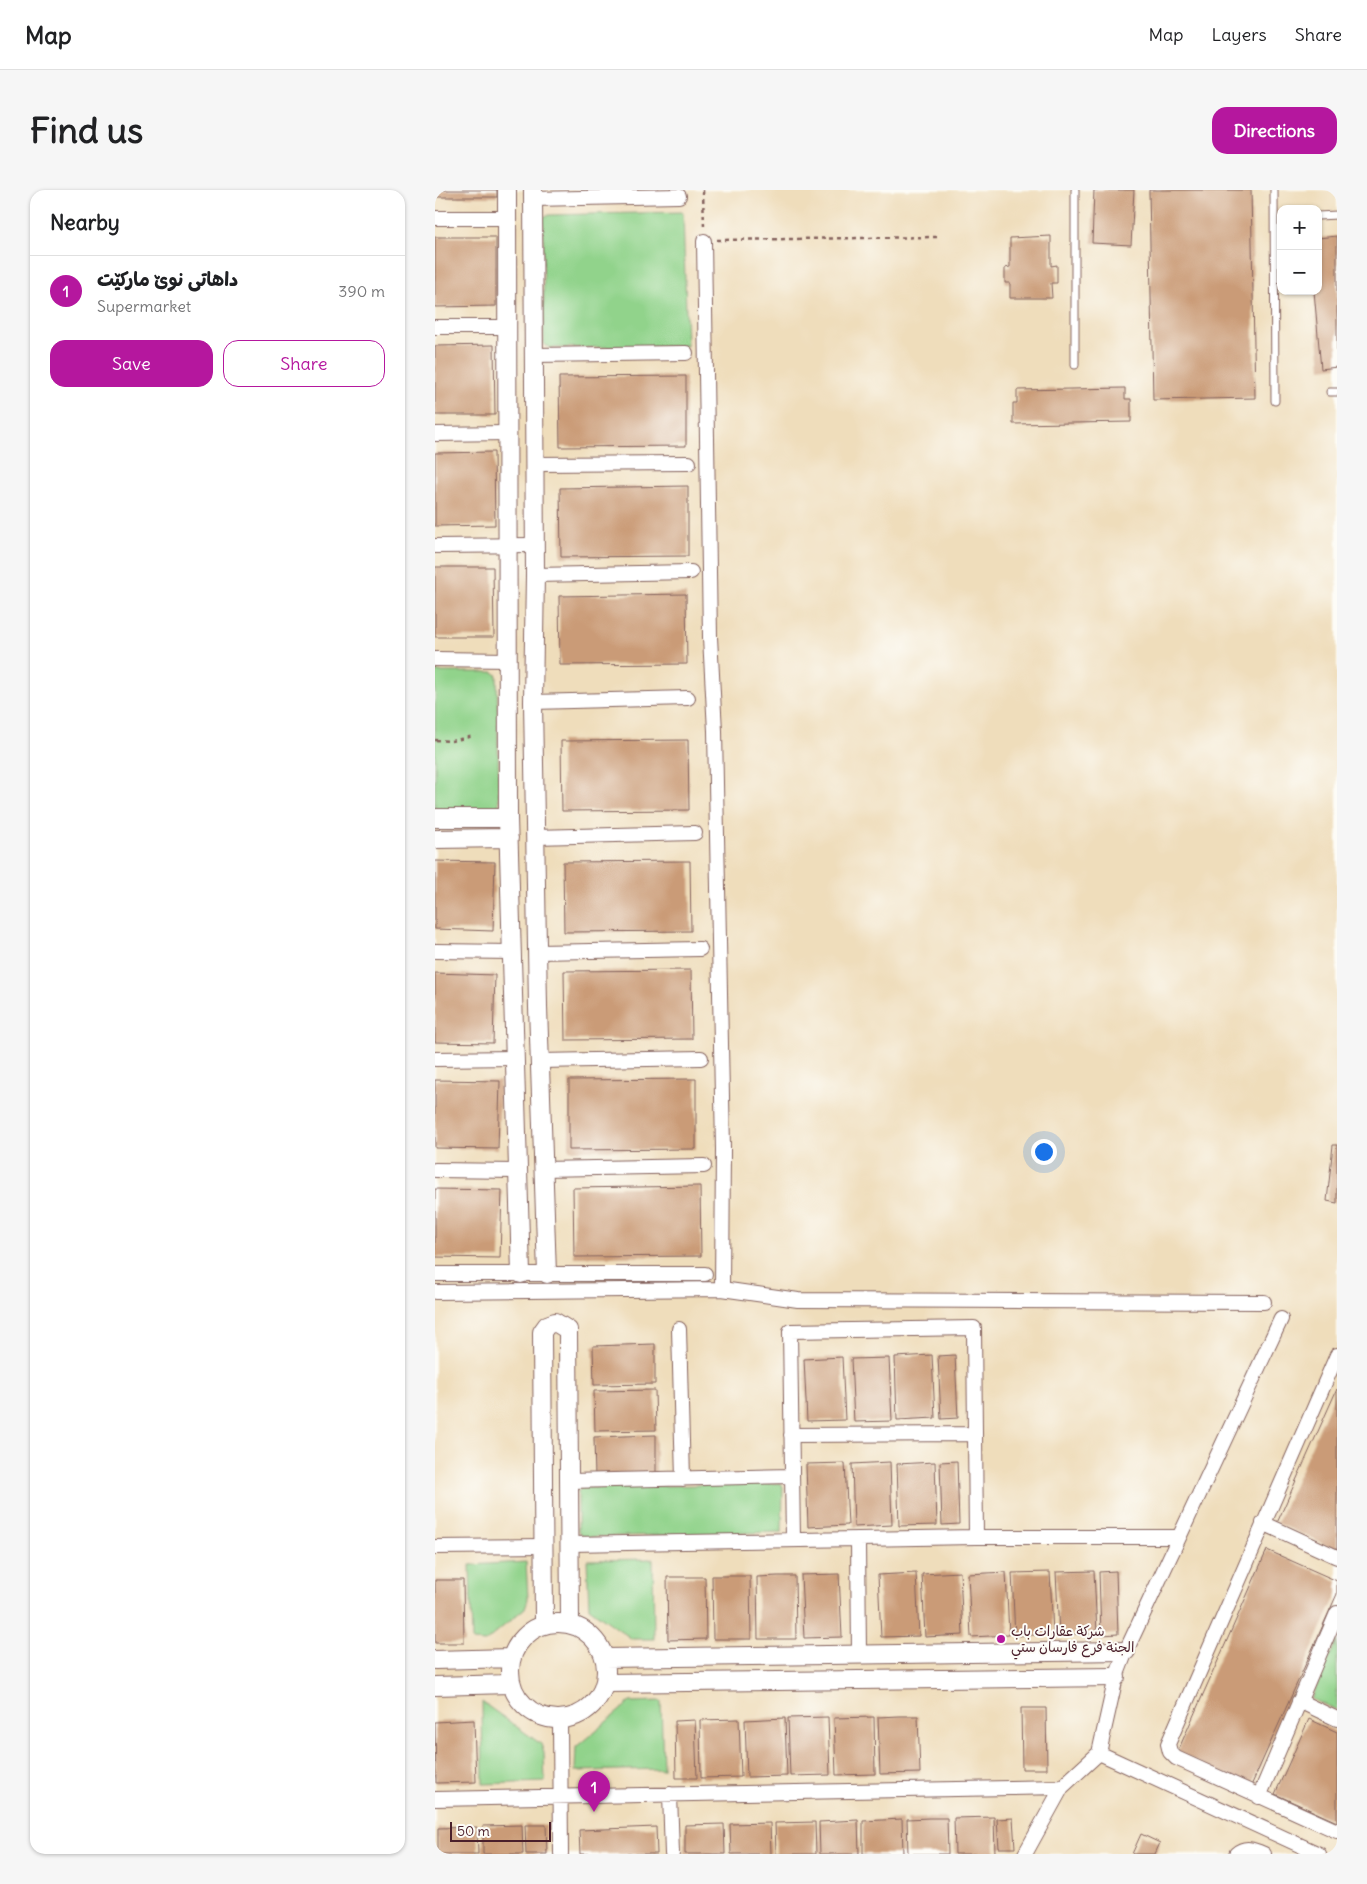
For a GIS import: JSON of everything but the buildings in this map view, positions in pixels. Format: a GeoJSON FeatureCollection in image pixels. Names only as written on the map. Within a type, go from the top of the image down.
{"type":"FeatureCollection","features":[{"type":"Feature","properties":{"kind":"street"},"geometry":{"type":"LineString","coordinates":[[507,190],[508,818],[521,1274]]}},
{"type":"Feature","properties":{"kind":"street"},"geometry":{"type":"LineString","coordinates":[[547,1274],[538,1007],[533,702],[535,574],[533,194],[679,196]]}},
{"type":"Feature","properties":{"kind":"street"},"geometry":{"type":"LineString","coordinates":[[435,218],[506,218]]}},
{"type":"Feature","properties":{"kind":"street"},"geometry":{"type":"LineString","coordinates":[[704,240],[710,637],[715,731],[723,1149],[722,1289]]}},
{"type":"Feature","properties":{"kind":"street"},"geometry":{"type":"LineString","coordinates":[[435,327],[506,327]]}},
{"type":"Feature","properties":{"kind":"street"},"geometry":{"type":"LineString","coordinates":[[533,355],[686,353]]}},
{"type":"Feature","properties":{"kind":"street"},"geometry":{"type":"LineString","coordinates":[[435,434],[507,433]]}},
{"type":"Feature","properties":{"kind":"street"},"geometry":{"type":"LineString","coordinates":[[534,464],[689,463]]}},
{"type":"Feature","properties":{"kind":"street"},"geometry":{"type":"LineString","coordinates":[[435,546],[534,545]]}},
{"type":"Feature","properties":{"kind":"street"},"geometry":{"type":"LineString","coordinates":[[535,574],[691,572]]}},
{"type":"Feature","properties":{"kind":"street"},"geometry":{"type":"LineString","coordinates":[[435,659],[509,660]]}},
{"type":"Feature","properties":{"kind":"street"},"geometry":{"type":"LineString","coordinates":[[533,702],[689,698]]}},
{"type":"Feature","properties":{"kind":"street"},"geometry":{"type":"LineString","coordinates":[[435,818],[508,818]]}},
{"type":"Feature","properties":{"kind":"street"},"geometry":{"type":"LineString","coordinates":[[535,836],[695,833]]}},
{"type":"Feature","properties":{"kind":"street"},"geometry":{"type":"LineString","coordinates":[[435,839],[509,838]]}},
{"type":"Feature","properties":{"kind":"street"},"geometry":{"type":"LineString","coordinates":[[537,952],[700,949]]}},
{"type":"Feature","properties":{"kind":"street"},"geometry":{"type":"LineString","coordinates":[[435,951],[512,952]]}},
{"type":"Feature","properties":{"kind":"street"},"geometry":{"type":"LineString","coordinates":[[514,1008],[538,1007]]}},
{"type":"Feature","properties":{"kind":"street"},"geometry":{"type":"LineString","coordinates":[[435,1059],[515,1058]]}},
{"type":"Feature","properties":{"kind":"street"},"geometry":{"type":"LineString","coordinates":[[540,1061],[701,1058]]}},
{"type":"Feature","properties":{"kind":"street"},"geometry":{"type":"LineString","coordinates":[[542,1169],[704,1166]]}},
{"type":"Feature","properties":{"kind":"street"},"geometry":{"type":"LineString","coordinates":[[435,1170],[518,1171]]}},
{"type":"Feature","properties":{"kind":"street"},"geometry":{"type":"LineString","coordinates":[[435,1274],[705,1274]]}},
{"type":"Feature","properties":{"kind":"street"},"geometry":{"type":"LineString","coordinates":[[435,1292],[722,1289],[798,1300],[1264,1302]]}},
{"type":"Feature","properties":{"kind":"street"},"geometry":{"type":"LineString","coordinates":[[1025,1854],[1062,1787],[1099,1753],[1116,1677],[1126,1651],[1177,1537],[1281,1319]]}},
{"type":"Feature","properties":{"kind":"street"},"geometry":{"type":"LineString","coordinates":[[544,1625],[542,1332],[547,1325],[555,1322],[569,1330],[570,1622]]}},
{"type":"Feature","properties":{"kind":"street"},"geometry":{"type":"LineString","coordinates":[[793,1540],[790,1331],[974,1328],[976,1537]]}},
{"type":"Feature","properties":{"kind":"street"},"geometry":{"type":"LineString","coordinates":[[679,1329],[683,1478]]}},
{"type":"Feature","properties":{"kind":"street"},"geometry":{"type":"LineString","coordinates":[[1337,1356],[1168,1744],[1170,1752],[1176,1758],[1337,1831]]}},
{"type":"Feature","properties":{"kind":"street"},"geometry":{"type":"LineString","coordinates":[[791,1435],[975,1434]]}},
{"type":"Feature","properties":{"kind":"street"},"geometry":{"type":"LineString","coordinates":[[569,1481],[791,1476]]}},
{"type":"Feature","properties":{"kind":"street"},"geometry":{"type":"LineString","coordinates":[[1263,1523],[1337,1557]]}},
{"type":"Feature","properties":{"kind":"street"},"geometry":{"type":"LineString","coordinates":[[570,1544],[976,1537],[1177,1537]]}},
{"type":"Feature","properties":{"kind":"street"},"geometry":{"type":"LineString","coordinates":[[858,1539],[859,1655]]}},
{"type":"Feature","properties":{"kind":"street"},"geometry":{"type":"LineString","coordinates":[[435,1547],[543,1546]]}},
{"type":"Feature","properties":{"kind":"street"},"geometry":{"type":"LineString","coordinates":[[1259,1797],[1336,1619]]}},
{"type":"Feature","properties":{"kind":"street"},"geometry":{"type":"LineString","coordinates":[[570,1622],[586,1631],[595,1640],[605,1658],[605,1683],[593,1704],[572,1717],[559,1719],[535,1714],[515,1695],[510,1684],[511,1658],[520,1642],[529,1632],[544,1625],[570,1622]]}},
{"type":"Feature","properties":{"kind":"street"},"geometry":{"type":"LineString","coordinates":[[605,1658],[1126,1651]]}},
{"type":"Feature","properties":{"kind":"street"},"geometry":{"type":"LineString","coordinates":[[435,1660],[511,1658]]}},
{"type":"Feature","properties":{"kind":"street"},"geometry":{"type":"LineString","coordinates":[[605,1683],[1116,1677]]}},
{"type":"Feature","properties":{"kind":"street"},"geometry":{"type":"LineString","coordinates":[[435,1686],[510,1684]]}},
{"type":"Feature","properties":{"kind":"street"},"geometry":{"type":"LineString","coordinates":[[1299,1701],[1337,1718]]}},
{"type":"Feature","properties":{"kind":"street"},"geometry":{"type":"LineString","coordinates":[[559,1719],[561,1854]]}},
{"type":"Feature","properties":{"kind":"street"},"geometry":{"type":"LineString","coordinates":[[1099,1753],[1319,1854]]}},
{"type":"Feature","properties":{"kind":"street"},"geometry":{"type":"LineString","coordinates":[[435,1799],[1062,1787]]}},
{"type":"Feature","properties":{"kind":"street"},"geometry":{"type":"LineString","coordinates":[[670,1794],[672,1854]]}},
{"type":"Feature","properties":{"kind":"street"},"geometry":{"type":"LineString","coordinates":[[1236,1854],[1242,1849],[1253,1849],[1264,1854]]}},
{"type":"Feature","properties":{"kind":"lane"},"geometry":{"type":"LineString","coordinates":[[1075,190],[1075,365]]}},
{"type":"Feature","properties":{"kind":"lane"},"geometry":{"type":"LineString","coordinates":[[1274,190],[1277,217],[1275,401]]}},
{"type":"Feature","properties":{"kind":"lane"},"geometry":{"type":"LineString","coordinates":[[1322,216],[1337,215]]}},
{"type":"Feature","properties":{"kind":"path"},"geometry":{"type":"LineString","coordinates":[[703,190],[704,240],[937,237]]}},
{"type":"Feature","properties":{"kind":"path"},"geometry":{"type":"LineString","coordinates":[[435,740],[455,741],[474,736]]}},
{"type":"Feature","properties":{"kind":"green space"},"geometry":{"type":"Polygon","coordinates":[[[683,212],[687,346],[551,348],[544,345],[543,217],[548,215],[683,212]]]}},
{"type":"Feature","properties":{"kind":"green space"},"geometry":{"type":"Polygon","coordinates":[[[435,672],[493,672],[497,675],[499,806],[495,810],[435,810],[435,672]]]}},
{"type":"Feature","properties":{"kind":"green space"},"geometry":{"type":"Polygon","coordinates":[[[781,1483],[783,1487],[782,1532],[584,1537],[578,1532],[578,1491],[582,1488],[781,1483]]]}},
{"type":"Feature","properties":{"kind":"green space"},"geometry":{"type":"Polygon","coordinates":[[[653,1559],[654,1639],[632,1639],[589,1608],[587,1560],[653,1559]]]}},
{"type":"Feature","properties":{"kind":"green space"},"geometry":{"type":"Polygon","coordinates":[[[526,1562],[528,1599],[525,1608],[485,1642],[472,1641],[470,1565],[526,1562]]]}},
{"type":"Feature","properties":{"kind":"green space"},"geometry":{"type":"Polygon","coordinates":[[[1337,1640],[1337,1710],[1311,1699],[1337,1640]]]}},
{"type":"Feature","properties":{"kind":"green space"},"geometry":{"type":"Polygon","coordinates":[[[661,1701],[663,1769],[575,1771],[576,1747],[630,1702],[661,1701]]]}},
{"type":"Feature","properties":{"kind":"green space"},"geometry":{"type":"Polygon","coordinates":[[[482,1702],[541,1744],[544,1753],[545,1782],[483,1784],[482,1702]]]}},
{"type":"Feature","properties":{"kind":"place","name":"شرکة عقارات باب الجنة فرع فارسان ستي"},"geometry":{"type":"Point","coordinates":[1001,1639]}},
{"type":"Feature","properties":{"kind":"place","name":"داهاتی نوێ مارکێت"},"geometry":{"type":"Point","coordinates":[594,1812]}}]}
